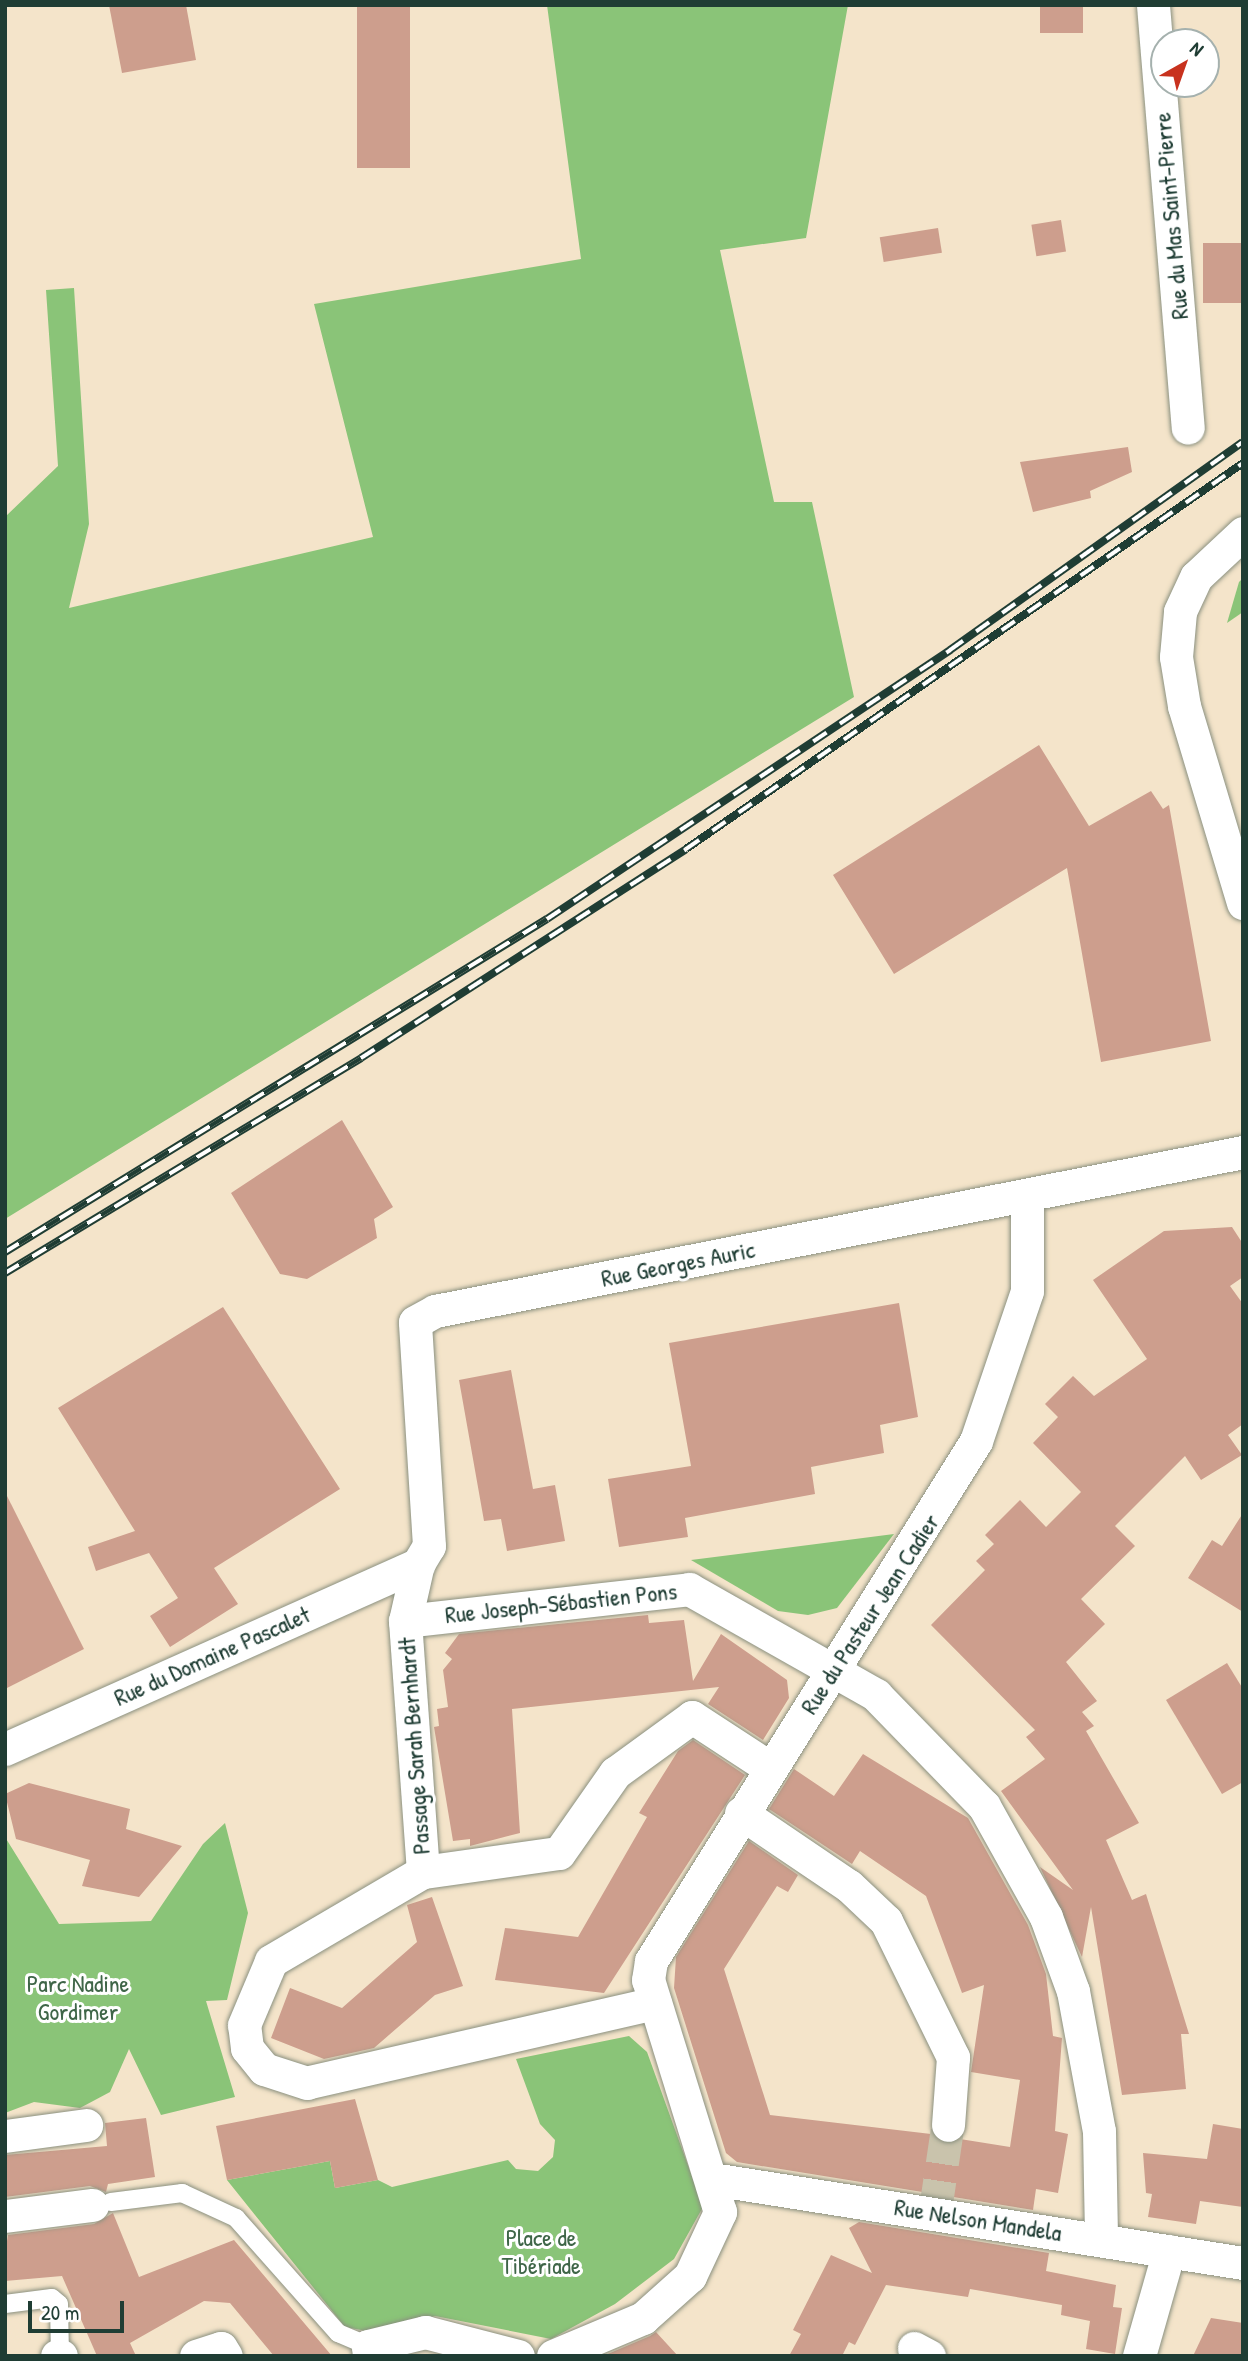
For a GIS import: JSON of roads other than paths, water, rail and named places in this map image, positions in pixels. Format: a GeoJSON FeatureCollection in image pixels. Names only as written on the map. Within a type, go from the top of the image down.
{"type":"FeatureCollection","features":[{"type":"Feature","properties":{"kind":"street","name":"Rue du Mas Saint-Pierre"},"geometry":{"type":"LineString","coordinates":[[1153,5],[1188,428]]}},
{"type":"Feature","properties":{"kind":"street"},"geometry":{"type":"LineString","coordinates":[[1240,889],[1184,706],[1176,657],[1180,612],[1196,577],[1243,533]]}},
{"type":"Feature","properties":{"kind":"street","name":"Rue Georges Auric"},"geometry":{"type":"LineString","coordinates":[[405,1621],[418,1564],[429,1546],[415,1322],[424,1314],[1027,1198],[1243,1152]]}},
{"type":"Feature","properties":{"kind":"street","name":"Rue du Pasteur Jean Cadier"},"geometry":{"type":"LineString","coordinates":[[655,2003],[648,1980],[658,1940],[834,1670],[976,1441],[1027,1291],[1027,1198]]}},
{"type":"Feature","properties":{"kind":"street","name":"Rue du Domaine Pascalet"},"geometry":{"type":"LineString","coordinates":[[5,1749],[418,1564]]}},
{"type":"Feature","properties":{"kind":"street","name":"Rue Joseph-Sébastien Pons"},"geometry":{"type":"LineString","coordinates":[[405,1621],[689,1589],[876,1695],[960,1774],[1025,1869],[1073,1991],[1099,2131],[1101,2239]]}},
{"type":"Feature","properties":{"kind":"street","name":"Passage Sarah Bernhardt"},"geometry":{"type":"LineString","coordinates":[[405,1621],[424,1872]]}},
{"type":"Feature","properties":{"kind":"street"},"geometry":{"type":"LineString","coordinates":[[553,2356],[643,2318],[691,2276],[720,2212],[712,2179],[655,2003],[307,2083],[274,2075],[247,2048],[244,2025],[271,1961],[424,1872],[559,1853],[615,1773],[692,1717],[770,1768]]}},
{"type":"Feature","properties":{"kind":"street"},"geometry":{"type":"LineString","coordinates":[[741,1813],[849,1886],[886,1921],[953,2057],[948,2125]]}},
{"type":"Feature","properties":{"kind":"street"},"geometry":{"type":"LineString","coordinates":[[5,2136],[86,2125]]}},
{"type":"Feature","properties":{"kind":"street","name":"Rue Nelson Mandela"},"geometry":{"type":"LineString","coordinates":[[712,2179],[1243,2263]]}},
{"type":"Feature","properties":{"kind":"street"},"geometry":{"type":"LineString","coordinates":[[5,2216],[101,2203]]}},
{"type":"Feature","properties":{"kind":"street"},"geometry":{"type":"LineString","coordinates":[[1139,2356],[1170,2251]]}},
{"type":"Feature","properties":{"kind":"street"},"geometry":{"type":"LineString","coordinates":[[369,2351],[425,2332],[518,2356]]}},
{"type":"Feature","properties":{"kind":"street"},"geometry":{"type":"LineString","coordinates":[[196,2356],[221,2348],[226,2356]]}},
{"type":"Feature","properties":{"kind":"lane"},"geometry":{"type":"LineString","coordinates":[[101,2203],[182,2193],[236,2218],[338,2333],[369,2351]]}},
{"type":"Feature","properties":{"kind":"lane"},"geometry":{"type":"LineString","coordinates":[[5,2304],[52,2298],[59,2304],[60,2355]]}},
{"type":"Feature","properties":{"kind":"tunnel"},"geometry":{"type":"LineString","coordinates":[[935,2213],[948,2125]]}},
{"type":"Feature","properties":{"kind":"railway"},"geometry":{"type":"LineString","coordinates":[[5,1252],[547,919],[950,650],[1243,442]]}},
{"type":"Feature","properties":{"kind":"railway"},"geometry":{"type":"LineString","coordinates":[[5,1273],[361,1058],[686,849],[1243,463]]}},
{"type":"Feature","properties":{"kind":"park label","name":"Parc Nadine Gordimer"},"geometry":{"type":"Point","coordinates":[78,1998]}},
{"type":"Feature","properties":{"kind":"park label","name":"Place de Tibériade"},"geometry":{"type":"Point","coordinates":[541,2252]}}]}
